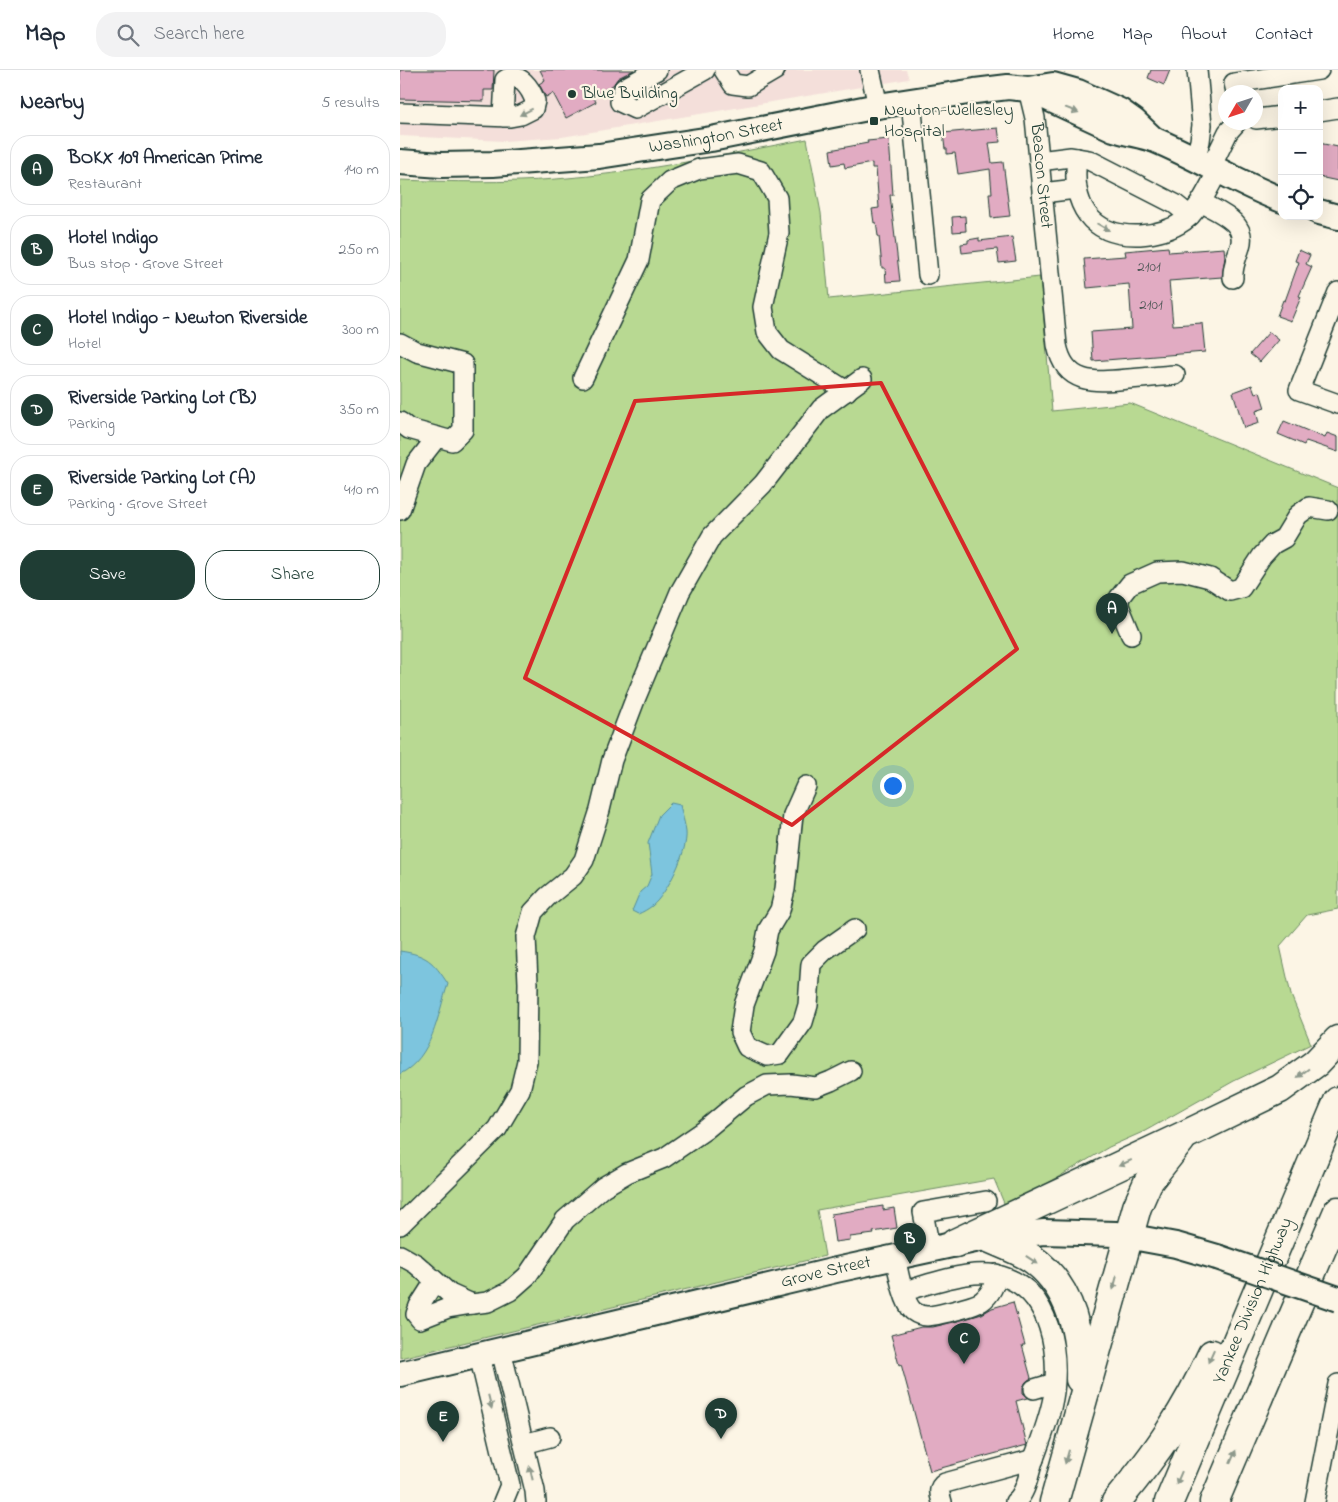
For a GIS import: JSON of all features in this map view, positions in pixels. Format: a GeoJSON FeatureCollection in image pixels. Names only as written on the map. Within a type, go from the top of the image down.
{"type":"FeatureCollection","features":[{"type":"Feature","properties":{"kind":"highway"},"geometry":{"type":"LineString","coordinates":[[942,1246],[1185,1135],[1286,1085],[1316,1063],[1338,1040]]}},
{"type":"Feature","properties":{"kind":"highway","name":"Yankee Division Highway"},"geometry":{"type":"LineString","coordinates":[[1169,1502],[1338,1101]]}},
{"type":"Feature","properties":{"kind":"highway"},"geometry":{"type":"LineString","coordinates":[[1054,1502],[1140,1199],[1148,1182],[1185,1135]]}},
{"type":"Feature","properties":{"kind":"highway"},"geometry":{"type":"LineString","coordinates":[[1214,1502],[1338,1211]]}},
{"type":"Feature","properties":{"kind":"highway"},"geometry":{"type":"LineString","coordinates":[[988,1238],[1026,1255],[1038,1264],[1054,1279],[1066,1297],[1074,1318],[1078,1339],[1080,1411]]}},
{"type":"Feature","properties":{"kind":"highway"},"geometry":{"type":"LineString","coordinates":[[1307,1282],[1338,1242]]}},
{"type":"Feature","properties":{"kind":"highway"},"geometry":{"type":"LineString","coordinates":[[1116,1502],[1167,1438],[1192,1397],[1217,1343],[1259,1288]]}},
{"type":"Feature","properties":{"kind":"main road"},"geometry":{"type":"LineString","coordinates":[[1060,70],[1104,103]]}},
{"type":"Feature","properties":{"kind":"main road","name":"Washington Street"},"geometry":{"type":"LineString","coordinates":[[400,162],[441,165],[492,164],[599,156],[711,139],[878,106],[1003,87],[1026,76],[1078,92],[1104,103],[1129,117],[1153,139]]}},
{"type":"Feature","properties":{"kind":"main road","name":"Washington Street"},"geometry":{"type":"LineString","coordinates":[[1026,76],[1114,129],[1127,134],[1153,139],[1278,198]]}},
{"type":"Feature","properties":{"kind":"main road"},"geometry":{"type":"LineString","coordinates":[[1323,213],[1338,217]]}},
{"type":"Feature","properties":{"kind":"main road","name":"Grove Street"},"geometry":{"type":"LineString","coordinates":[[400,1374],[895,1256],[988,1238],[1028,1233],[1104,1233],[1176,1244],[1338,1300]]}},
{"type":"Feature","properties":{"kind":"street"},"geometry":{"type":"LineString","coordinates":[[657,70],[624,88],[620,102],[635,109],[705,70]]}},
{"type":"Feature","properties":{"kind":"street"},"geometry":{"type":"LineString","coordinates":[[724,70],[733,84],[748,86],[775,70]]}},
{"type":"Feature","properties":{"kind":"street"},"geometry":{"type":"LineString","coordinates":[[870,70],[878,106]]}},
{"type":"Feature","properties":{"kind":"street"},"geometry":{"type":"LineString","coordinates":[[1234,85],[1234,83],[1319,70]]}},
{"type":"Feature","properties":{"kind":"street"},"geometry":{"type":"LineString","coordinates":[[1197,72],[1202,125],[1200,141],[1208,166]]}},
{"type":"Feature","properties":{"kind":"street","name":"Beacon Street"},"geometry":{"type":"LineString","coordinates":[[1026,76],[1035,118],[1058,350],[1061,360],[1081,379],[1092,382],[1175,375]]}},
{"type":"Feature","properties":{"kind":"street"},"geometry":{"type":"LineString","coordinates":[[911,101],[928,275]]}},
{"type":"Feature","properties":{"kind":"street"},"geometry":{"type":"LineString","coordinates":[[400,113],[472,108],[503,117]]}},
{"type":"Feature","properties":{"kind":"street"},"geometry":{"type":"LineString","coordinates":[[1323,110],[1338,108]]}},
{"type":"Feature","properties":{"kind":"street"},"geometry":{"type":"LineString","coordinates":[[1263,118],[1278,116]]}},
{"type":"Feature","properties":{"kind":"street"},"geometry":{"type":"LineString","coordinates":[[1077,158],[1075,173],[1076,189],[1080,202],[1088,215],[1105,229],[1118,234],[1141,235],[1158,232],[1174,227],[1196,209],[1208,166],[1230,130]]}},
{"type":"Feature","properties":{"kind":"street"},"geometry":{"type":"LineString","coordinates":[[1039,161],[1077,158],[1089,160],[1176,204],[1232,220],[1242,235],[1233,278]]}},
{"type":"Feature","properties":{"kind":"street"},"geometry":{"type":"LineString","coordinates":[[583,378],[639,260],[650,200],[670,181],[699,169],[738,164],[761,171],[777,198],[779,234],[763,306],[767,332],[781,350],[847,391]]}},
{"type":"Feature","properties":{"kind":"street"},"geometry":{"type":"LineString","coordinates":[[1042,193],[1076,189]]}},
{"type":"Feature","properties":{"kind":"street"},"geometry":{"type":"LineString","coordinates":[[1338,292],[1299,390],[1338,404]]}},
{"type":"Feature","properties":{"kind":"street"},"geometry":{"type":"LineString","coordinates":[[400,343],[417,352],[463,364],[463,430],[452,441],[409,428],[400,422]]}},
{"type":"Feature","properties":{"kind":"street"},"geometry":{"type":"LineString","coordinates":[[400,1225],[496,1129],[520,1090],[527,1061],[528,984],[526,937],[534,912],[573,876],[584,860],[600,810],[612,760],[680,592],[712,536],[763,484],[821,409],[862,379]]}},
{"type":"Feature","properties":{"kind":"street"},"geometry":{"type":"LineString","coordinates":[[400,510],[416,464],[437,437]]}},
{"type":"Feature","properties":{"kind":"street"},"geometry":{"type":"LineString","coordinates":[[1131,635],[1119,606],[1119,598],[1130,584],[1156,572],[1182,571],[1210,578],[1230,591],[1241,588],[1262,556],[1273,544],[1284,538],[1298,515],[1309,507],[1328,510]]}},
{"type":"Feature","properties":{"kind":"street"},"geometry":{"type":"LineString","coordinates":[[806,786],[793,815],[785,889],[780,910],[768,930],[764,951],[744,1005],[740,1032],[748,1047],[767,1056],[780,1054],[804,1022],[808,1005],[811,964],[825,950],[855,929]]}},
{"type":"Feature","properties":{"kind":"street"},"geometry":{"type":"LineString","coordinates":[[435,1281],[419,1306],[416,1314],[420,1319],[448,1308],[488,1302],[510,1291],[527,1276],[565,1220],[603,1187],[627,1173],[664,1158],[705,1130],[746,1096],[767,1085],[791,1084],[816,1087],[851,1071]]}},
{"type":"Feature","properties":{"kind":"street"},"geometry":{"type":"LineString","coordinates":[[942,1246],[923,1212],[986,1201]]}},
{"type":"Feature","properties":{"kind":"street"},"geometry":{"type":"LineString","coordinates":[[400,1256],[416,1264],[450,1294],[472,1304]]}},
{"type":"Feature","properties":{"kind":"street"},"geometry":{"type":"LineString","coordinates":[[895,1256],[908,1305],[914,1312],[922,1316],[932,1316],[975,1305],[983,1301],[994,1285],[996,1274]]}},
{"type":"Feature","properties":{"kind":"street"},"geometry":{"type":"LineString","coordinates":[[904,1291],[974,1273],[996,1274],[1009,1278],[1021,1285],[1042,1308],[1050,1334],[1054,1383],[1049,1413],[1022,1495],[1016,1502]]}},
{"type":"Feature","properties":{"kind":"street"},"geometry":{"type":"LineString","coordinates":[[490,1352],[524,1444],[536,1502]]}},
{"type":"Feature","properties":{"kind":"street"},"geometry":{"type":"LineString","coordinates":[[490,1352],[507,1493],[523,1502]]}},
{"type":"Feature","properties":{"kind":"street"},"geometry":{"type":"LineString","coordinates":[[1034,1389],[1054,1383]]}},
{"type":"Feature","properties":{"kind":"street"},"geometry":{"type":"LineString","coordinates":[[1315,1502],[1338,1384]]}},
{"type":"Feature","properties":{"kind":"street"},"geometry":{"type":"LineString","coordinates":[[524,1444],[550,1437]]}},
{"type":"Feature","properties":{"kind":"street"},"geometry":{"type":"LineString","coordinates":[[942,1502],[940,1490],[943,1484],[1034,1458]]}},
{"type":"Feature","properties":{"kind":"highlighted area"},"geometry":{"type":"Polygon","coordinates":[[[881,383],[1017,649],[792,825],[525,678],[635,401],[881,383]]]}},
{"type":"Feature","properties":{"kind":"shaded area"},"geometry":{"type":"Polygon","coordinates":[[[400,70],[906,70],[909,79],[562,137],[504,141],[400,136],[400,70]]]}},
{"type":"Feature","properties":{"kind":"green space"},"geometry":{"type":"Polygon","coordinates":[[[807,139],[821,213],[829,299],[1040,277],[1052,411],[1130,403],[1338,488],[1338,909],[1307,915],[1280,946],[1291,995],[1311,1044],[1234,1081],[1145,1131],[1109,1147],[1006,1208],[994,1179],[817,1210],[825,1256],[400,1358],[400,180],[498,182],[587,176],[682,163],[807,139]]]}},
{"type":"Feature","properties":{"kind":"water"},"geometry":{"type":"Polygon","coordinates":[[[671,803],[680,805],[686,832],[684,850],[664,892],[652,906],[638,914],[632,911],[640,892],[647,886],[652,874],[648,843],[659,815],[671,803]]]}},
{"type":"Feature","properties":{"kind":"water"},"geometry":{"type":"Polygon","coordinates":[[[400,951],[428,960],[448,984],[437,1022],[427,1046],[411,1067],[400,1074],[400,951]]]}},
{"type":"Feature","properties":{"kind":"building"},"geometry":{"type":"Polygon","coordinates":[[[400,70],[494,70],[493,90],[484,90],[484,101],[400,99],[400,70]]]}},
{"type":"Feature","properties":{"kind":"building","name":"Blue Building"},"geometry":{"type":"Polygon","coordinates":[[[540,70],[634,70],[618,78],[613,85],[593,96],[596,102],[566,118],[553,93],[546,97],[539,84],[545,80],[540,70]]]}},
{"type":"Feature","properties":{"kind":"building"},"geometry":{"type":"Polygon","coordinates":[[[1151,70],[1170,70],[1164,85],[1148,78],[1151,70]]]}},
{"type":"Feature","properties":{"kind":"building"},"geometry":{"type":"Polygon","coordinates":[[[998,128],[1000,142],[989,143],[992,163],[1003,162],[1010,216],[991,218],[989,193],[992,193],[990,169],[958,174],[955,153],[947,154],[943,133],[998,128]]]}},
{"type":"Feature","properties":{"kind":"building"},"geometry":{"type":"Polygon","coordinates":[[[889,139],[893,195],[890,195],[900,281],[886,282],[885,268],[882,268],[879,236],[876,222],[874,223],[872,209],[879,208],[876,168],[872,168],[872,163],[845,168],[844,163],[832,165],[830,150],[868,143],[867,141],[889,139]]]}},
{"type":"Feature","properties":{"kind":"building"},"geometry":{"type":"Polygon","coordinates":[[[1323,144],[1338,147],[1338,181],[1323,178],[1323,144]]]}},
{"type":"Feature","properties":{"kind":"building"},"geometry":{"type":"Polygon","coordinates":[[[965,216],[966,231],[953,232],[952,217],[965,216]]]}},
{"type":"Feature","properties":{"kind":"building"},"geometry":{"type":"Polygon","coordinates":[[[1012,237],[1016,261],[999,263],[997,249],[962,253],[961,244],[968,243],[968,240],[979,238],[979,241],[1012,237]]]}},
{"type":"Feature","properties":{"kind":"building"},"geometry":{"type":"Polygon","coordinates":[[[1168,247],[1169,252],[1224,248],[1225,257],[1222,277],[1169,281],[1173,325],[1202,323],[1205,352],[1093,361],[1091,332],[1132,329],[1129,284],[1087,288],[1084,259],[1126,256],[1125,251],[1168,247]]]}},
{"type":"Feature","properties":{"kind":"building"},"geometry":{"type":"Polygon","coordinates":[[[1299,250],[1310,255],[1306,264],[1312,267],[1299,296],[1301,297],[1291,321],[1277,316],[1283,300],[1285,301],[1299,262],[1295,261],[1299,250]]]}},
{"type":"Feature","properties":{"kind":"building"},"geometry":{"type":"Polygon","coordinates":[[[1269,332],[1279,340],[1260,362],[1250,354],[1269,332]]]}},
{"type":"Feature","properties":{"kind":"building"},"geometry":{"type":"Polygon","coordinates":[[[1252,385],[1255,393],[1260,392],[1265,408],[1256,411],[1259,423],[1244,428],[1233,392],[1252,385]]]}},
{"type":"Feature","properties":{"kind":"building"},"geometry":{"type":"Polygon","coordinates":[[[1284,421],[1325,438],[1327,433],[1338,437],[1338,452],[1306,441],[1304,445],[1278,434],[1284,421]]]}},
{"type":"Feature","properties":{"kind":"building"},"geometry":{"type":"Polygon","coordinates":[[[883,1206],[883,1210],[894,1208],[897,1228],[873,1232],[874,1234],[850,1237],[850,1240],[835,1242],[831,1214],[883,1206]]]}},
{"type":"Feature","properties":{"kind":"building"},"geometry":{"type":"Polygon","coordinates":[[[1013,1302],[1025,1345],[1022,1345],[1031,1378],[1023,1387],[1023,1393],[1027,1398],[1016,1401],[1027,1445],[930,1471],[901,1364],[899,1365],[891,1335],[921,1327],[933,1327],[958,1321],[1013,1302]]]}},
{"type":"Feature","properties":{"kind":"place","name":"Blue Building"},"geometry":{"type":"Point","coordinates":[572,94]}},
{"type":"Feature","properties":{"kind":"place","name":"Newton-Wellesley Hospital"},"geometry":{"type":"Point","coordinates":[874,121]}},
{"type":"Feature","properties":{"kind":"place","name":"BOKX 109 American Prime"},"geometry":{"type":"Point","coordinates":[1112,634]}},
{"type":"Feature","properties":{"kind":"place","name":"Hotel Indigo"},"geometry":{"type":"Point","coordinates":[910,1264]}},
{"type":"Feature","properties":{"kind":"place","name":"Hotel Indigo - Newton Riverside"},"geometry":{"type":"Point","coordinates":[964,1364]}},
{"type":"Feature","properties":{"kind":"place","name":"Riverside Parking Lot (B)"},"geometry":{"type":"Point","coordinates":[721,1439]}},
{"type":"Feature","properties":{"kind":"place","name":"Riverside Parking Lot (A)"},"geometry":{"type":"Point","coordinates":[443,1442]}}]}
